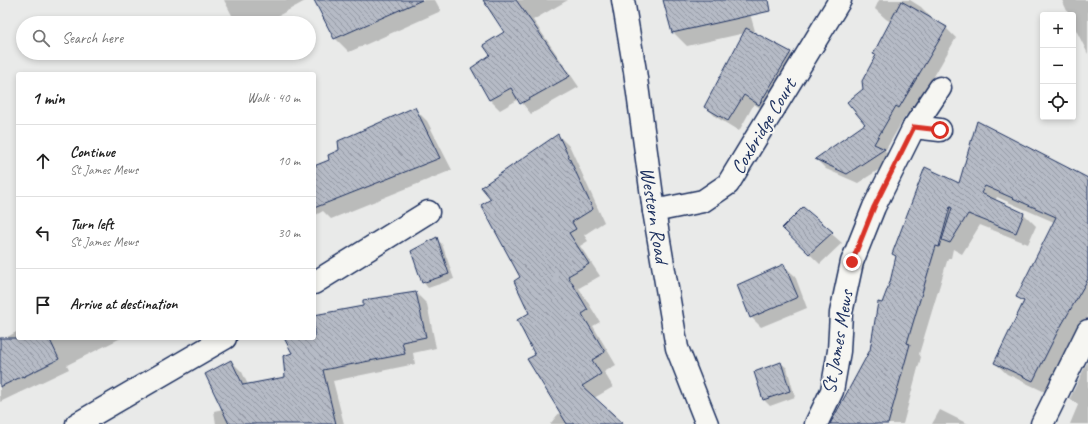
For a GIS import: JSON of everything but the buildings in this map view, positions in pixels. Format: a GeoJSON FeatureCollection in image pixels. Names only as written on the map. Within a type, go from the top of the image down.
{"type":"FeatureCollection","features":[{"type":"Feature","properties":{"kind":"street","name":"Western Road"},"geometry":{"type":"LineString","coordinates":[[623,0],[635,71],[654,211],[677,348],[707,424]]}},
{"type":"Feature","properties":{"kind":"street","name":"Coxbridge Court"},"geometry":{"type":"LineString","coordinates":[[654,211],[703,201],[728,184],[840,0]]}},
{"type":"Feature","properties":{"kind":"street","name":"St James Mews"},"geometry":{"type":"LineString","coordinates":[[816,424],[832,391],[839,350],[841,313],[852,262],[874,207],[914,127],[940,88]]}},
{"type":"Feature","properties":{"kind":"street"},"geometry":{"type":"LineString","coordinates":[[914,127],[940,130]]}},
{"type":"Feature","properties":{"kind":"street"},"geometry":{"type":"LineString","coordinates":[[316,282],[428,212]]}},
{"type":"Feature","properties":{"kind":"street"},"geometry":{"type":"LineString","coordinates":[[1042,424],[1088,331]]}},
{"type":"Feature","properties":{"kind":"street"},"geometry":{"type":"LineString","coordinates":[[77,424],[221,340]]}},
{"type":"Feature","properties":{"kind":"route"},"geometry":{"type":"LineString","coordinates":[[852,262],[874,207],[914,127],[940,130]]}}]}
